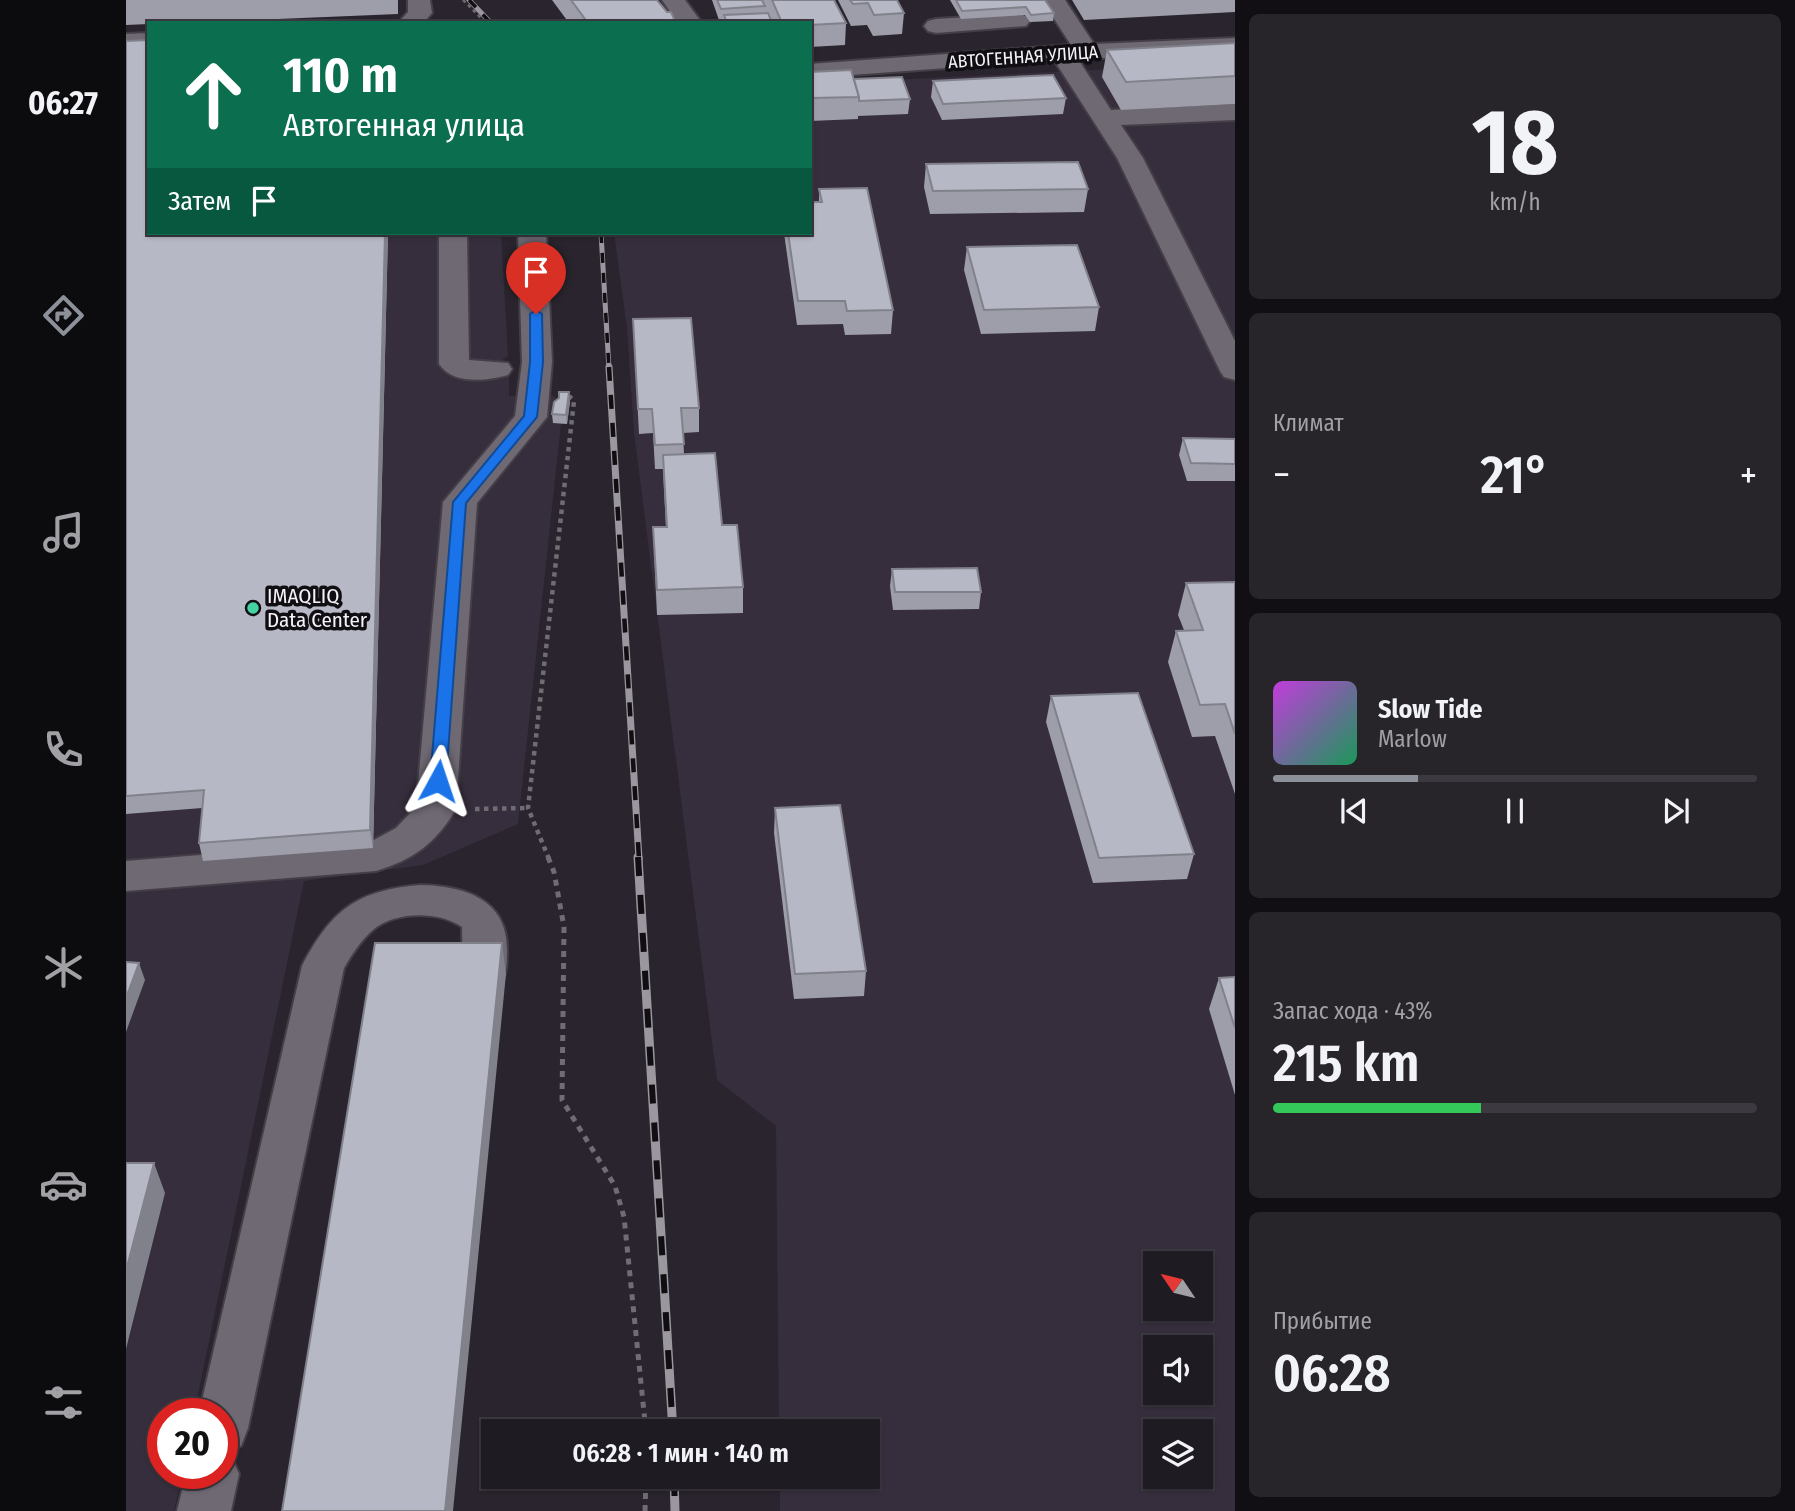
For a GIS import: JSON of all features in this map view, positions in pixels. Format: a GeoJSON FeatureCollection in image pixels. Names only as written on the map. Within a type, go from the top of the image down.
{"type":"FeatureCollection","features":[{"type":"Feature","properties":{"kind":"street"},"geometry":{"type":"LineString","coordinates":[[412,21],[420,13],[419,0]]}},
{"type":"Feature","properties":{"kind":"street"},"geometry":{"type":"LineString","coordinates":[[673,0],[689,21]]}},
{"type":"Feature","properties":{"kind":"street"},"geometry":{"type":"LineString","coordinates":[[1053,0],[1071,24],[1074,53],[1104,118],[1130,158],[1235,371]]}},
{"type":"Feature","properties":{"kind":"street"},"geometry":{"type":"LineString","coordinates":[[957,62],[932,17],[1018,21]]}},
{"type":"Feature","properties":{"kind":"street"},"geometry":{"type":"LineString","coordinates":[[126,41],[147,40]]}},
{"type":"Feature","properties":{"kind":"street","name":"АВТОГЕННАЯ УЛИЦА"},"geometry":{"type":"LineString","coordinates":[[812,71],[1235,45]]}},
{"type":"Feature","properties":{"kind":"street"},"geometry":{"type":"LineString","coordinates":[[1104,118],[1235,112]]}},
{"type":"Feature","properties":{"kind":"street"},"geometry":{"type":"LineString","coordinates":[[453,235],[454,365],[465,370],[497,369]]}},
{"type":"Feature","properties":{"kind":"street"},"geometry":{"type":"LineString","coordinates":[[126,876],[376,856],[404,846],[424,829],[436,809],[460,502],[531,417],[535,379],[532,235]]}},
{"type":"Feature","properties":{"kind":"street"},"geometry":{"type":"LineString","coordinates":[[228,1398],[323,966],[341,937],[363,915],[398,903],[430,901],[459,904],[478,917],[486,938],[485,974]]}},
{"type":"Feature","properties":{"kind":"street"},"geometry":{"type":"LineString","coordinates":[[204,1511],[209,1489]]}},
{"type":"Feature","properties":{"kind":"path"},"geometry":{"type":"LineString","coordinates":[[463,0],[484,21]]}},
{"type":"Feature","properties":{"kind":"path"},"geometry":{"type":"LineString","coordinates":[[535,379],[574,401],[528,808],[554,873],[564,927],[562,1100],[615,1186],[624,1217],[645,1419]]}},
{"type":"Feature","properties":{"kind":"path"},"geometry":{"type":"LineString","coordinates":[[519,808],[528,808]]}},
{"type":"Feature","properties":{"kind":"path"},"geometry":{"type":"LineString","coordinates":[[645,1511],[646,1489]]}},
{"type":"Feature","properties":{"kind":"shaded area"},"geometry":{"type":"Polygon","coordinates":[[[126,50],[147,235],[501,235],[508,356],[495,365],[509,375],[509,396],[552,395],[560,401],[567,424],[561,424],[518,824],[423,865],[304,881],[197,1398],[147,1398],[147,1489],[179,1489],[174,1511],[126,1511],[126,50]]]}},
{"type":"Feature","properties":{"kind":"shaded area"},"geometry":{"type":"Polygon","coordinates":[[[1235,63],[1235,1511],[780,1511],[780,1489],[880,1489],[880,1419],[779,1419],[776,1126],[717,1080],[634,433],[627,328],[614,235],[812,235],[812,84],[1235,63]]]}},
{"type":"Feature","properties":{"kind":"building"},"geometry":{"type":"Polygon","coordinates":[[[571,0],[657,0],[667,12],[671,12],[675,21],[587,21],[571,0]]]}},
{"type":"Feature","properties":{"kind":"building"},"geometry":{"type":"Polygon","coordinates":[[[717,0],[762,0],[765,6],[721,9],[717,0]]]}},
{"type":"Feature","properties":{"kind":"building"},"geometry":{"type":"Polygon","coordinates":[[[772,0],[834,0],[846,23],[812,25],[812,21],[781,21],[772,0]]]}},
{"type":"Feature","properties":{"kind":"building"},"geometry":{"type":"Polygon","coordinates":[[[850,0],[897,0],[904,13],[874,15],[868,3],[853,4],[850,0]]]}},
{"type":"Feature","properties":{"kind":"building"},"geometry":{"type":"Polygon","coordinates":[[[956,0],[1045,0],[1054,13],[1031,15],[1026,7],[962,11],[956,0]]]}},
{"type":"Feature","properties":{"kind":"building"},"geometry":{"type":"Polygon","coordinates":[[[768,13],[771,21],[726,21],[724,15],[768,13]]]}},
{"type":"Feature","properties":{"kind":"building","name":"IMAQLIQ Data Center"},"geometry":{"type":"Polygon","coordinates":[[[147,40],[147,235],[385,235],[370,830],[199,843],[204,790],[126,796],[126,41],[147,40]]]}},
{"type":"Feature","properties":{"kind":"building"},"geometry":{"type":"Polygon","coordinates":[[[1235,43],[1235,76],[1126,82],[1107,50],[1235,43]]]}},
{"type":"Feature","properties":{"kind":"building"},"geometry":{"type":"Polygon","coordinates":[[[851,70],[859,97],[812,98],[812,72],[851,70]]]}},
{"type":"Feature","properties":{"kind":"building"},"geometry":{"type":"Polygon","coordinates":[[[1053,75],[1066,98],[943,104],[933,81],[1053,75]]]}},
{"type":"Feature","properties":{"kind":"building"},"geometry":{"type":"Polygon","coordinates":[[[902,77],[910,99],[859,101],[854,79],[902,77]]]}},
{"type":"Feature","properties":{"kind":"building"},"geometry":{"type":"Polygon","coordinates":[[[1078,162],[1088,189],[933,191],[926,164],[1078,162]]]}},
{"type":"Feature","properties":{"kind":"building"},"geometry":{"type":"Polygon","coordinates":[[[867,188],[893,310],[847,311],[845,301],[798,301],[788,235],[812,235],[812,202],[822,202],[819,189],[867,188]]]}},
{"type":"Feature","properties":{"kind":"building"},"geometry":{"type":"Polygon","coordinates":[[[1077,245],[1099,307],[984,310],[967,247],[1077,245]]]}},
{"type":"Feature","properties":{"kind":"building"},"geometry":{"type":"Polygon","coordinates":[[[691,318],[699,408],[681,408],[684,444],[655,445],[652,409],[638,409],[633,319],[691,318]]]}},
{"type":"Feature","properties":{"kind":"building"},"geometry":{"type":"Polygon","coordinates":[[[559,392],[569,392],[566,415],[552,414],[559,392]]]}},
{"type":"Feature","properties":{"kind":"building"},"geometry":{"type":"Polygon","coordinates":[[[1183,438],[1235,439],[1235,464],[1191,463],[1183,438]]]}},
{"type":"Feature","properties":{"kind":"building"},"geometry":{"type":"Polygon","coordinates":[[[715,453],[722,525],[737,525],[743,587],[657,590],[653,527],[667,527],[663,455],[715,453]]]}},
{"type":"Feature","properties":{"kind":"building"},"geometry":{"type":"Polygon","coordinates":[[[977,568],[981,592],[895,592],[892,569],[977,568]]]}},
{"type":"Feature","properties":{"kind":"building"},"geometry":{"type":"Polygon","coordinates":[[[1235,582],[1235,734],[1225,704],[1200,705],[1176,631],[1203,630],[1186,583],[1235,582]]]}},
{"type":"Feature","properties":{"kind":"building"},"geometry":{"type":"Polygon","coordinates":[[[1138,693],[1194,854],[1099,858],[1051,696],[1138,693]]]}},
{"type":"Feature","properties":{"kind":"building"},"geometry":{"type":"Polygon","coordinates":[[[840,805],[866,971],[795,974],[775,808],[840,805]]]}},
{"type":"Feature","properties":{"kind":"building"},"geometry":{"type":"Polygon","coordinates":[[[375,943],[502,943],[445,1511],[282,1511],[375,943]]]}},
{"type":"Feature","properties":{"kind":"building"},"geometry":{"type":"Polygon","coordinates":[[[126,962],[139,963],[126,998],[126,962]]]}},
{"type":"Feature","properties":{"kind":"building"},"geometry":{"type":"Polygon","coordinates":[[[1235,977],[1235,1028],[1219,978],[1235,977]]]}},
{"type":"Feature","properties":{"kind":"building"},"geometry":{"type":"Polygon","coordinates":[[[126,1163],[154,1163],[126,1271],[126,1163]]]}},
{"type":"Feature","properties":{"kind":"railway"},"geometry":{"type":"LineString","coordinates":[[469,0],[489,21]]}},
{"type":"Feature","properties":{"kind":"railway"},"geometry":{"type":"LineString","coordinates":[[601,235],[609,369]]}},
{"type":"Feature","properties":{"kind":"railway"},"geometry":{"type":"LineString","coordinates":[[609,367],[639,859]]}},
{"type":"Feature","properties":{"kind":"railway"},"geometry":{"type":"LineString","coordinates":[[638,857],[672,1419]]}},
{"type":"Feature","properties":{"kind":"railway"},"geometry":{"type":"LineString","coordinates":[[674,1489],[675,1511]]}},
{"type":"Feature","properties":{"kind":"place","name":"IMAQLIQ Data Center"},"geometry":{"type":"Point","coordinates":[253,608]}},
{"type":"Feature","properties":{"kind":"route"},"geometry":{"type":"LineString","coordinates":[[438,781],[460,502],[531,417],[537,362],[536,314]]}}]}
